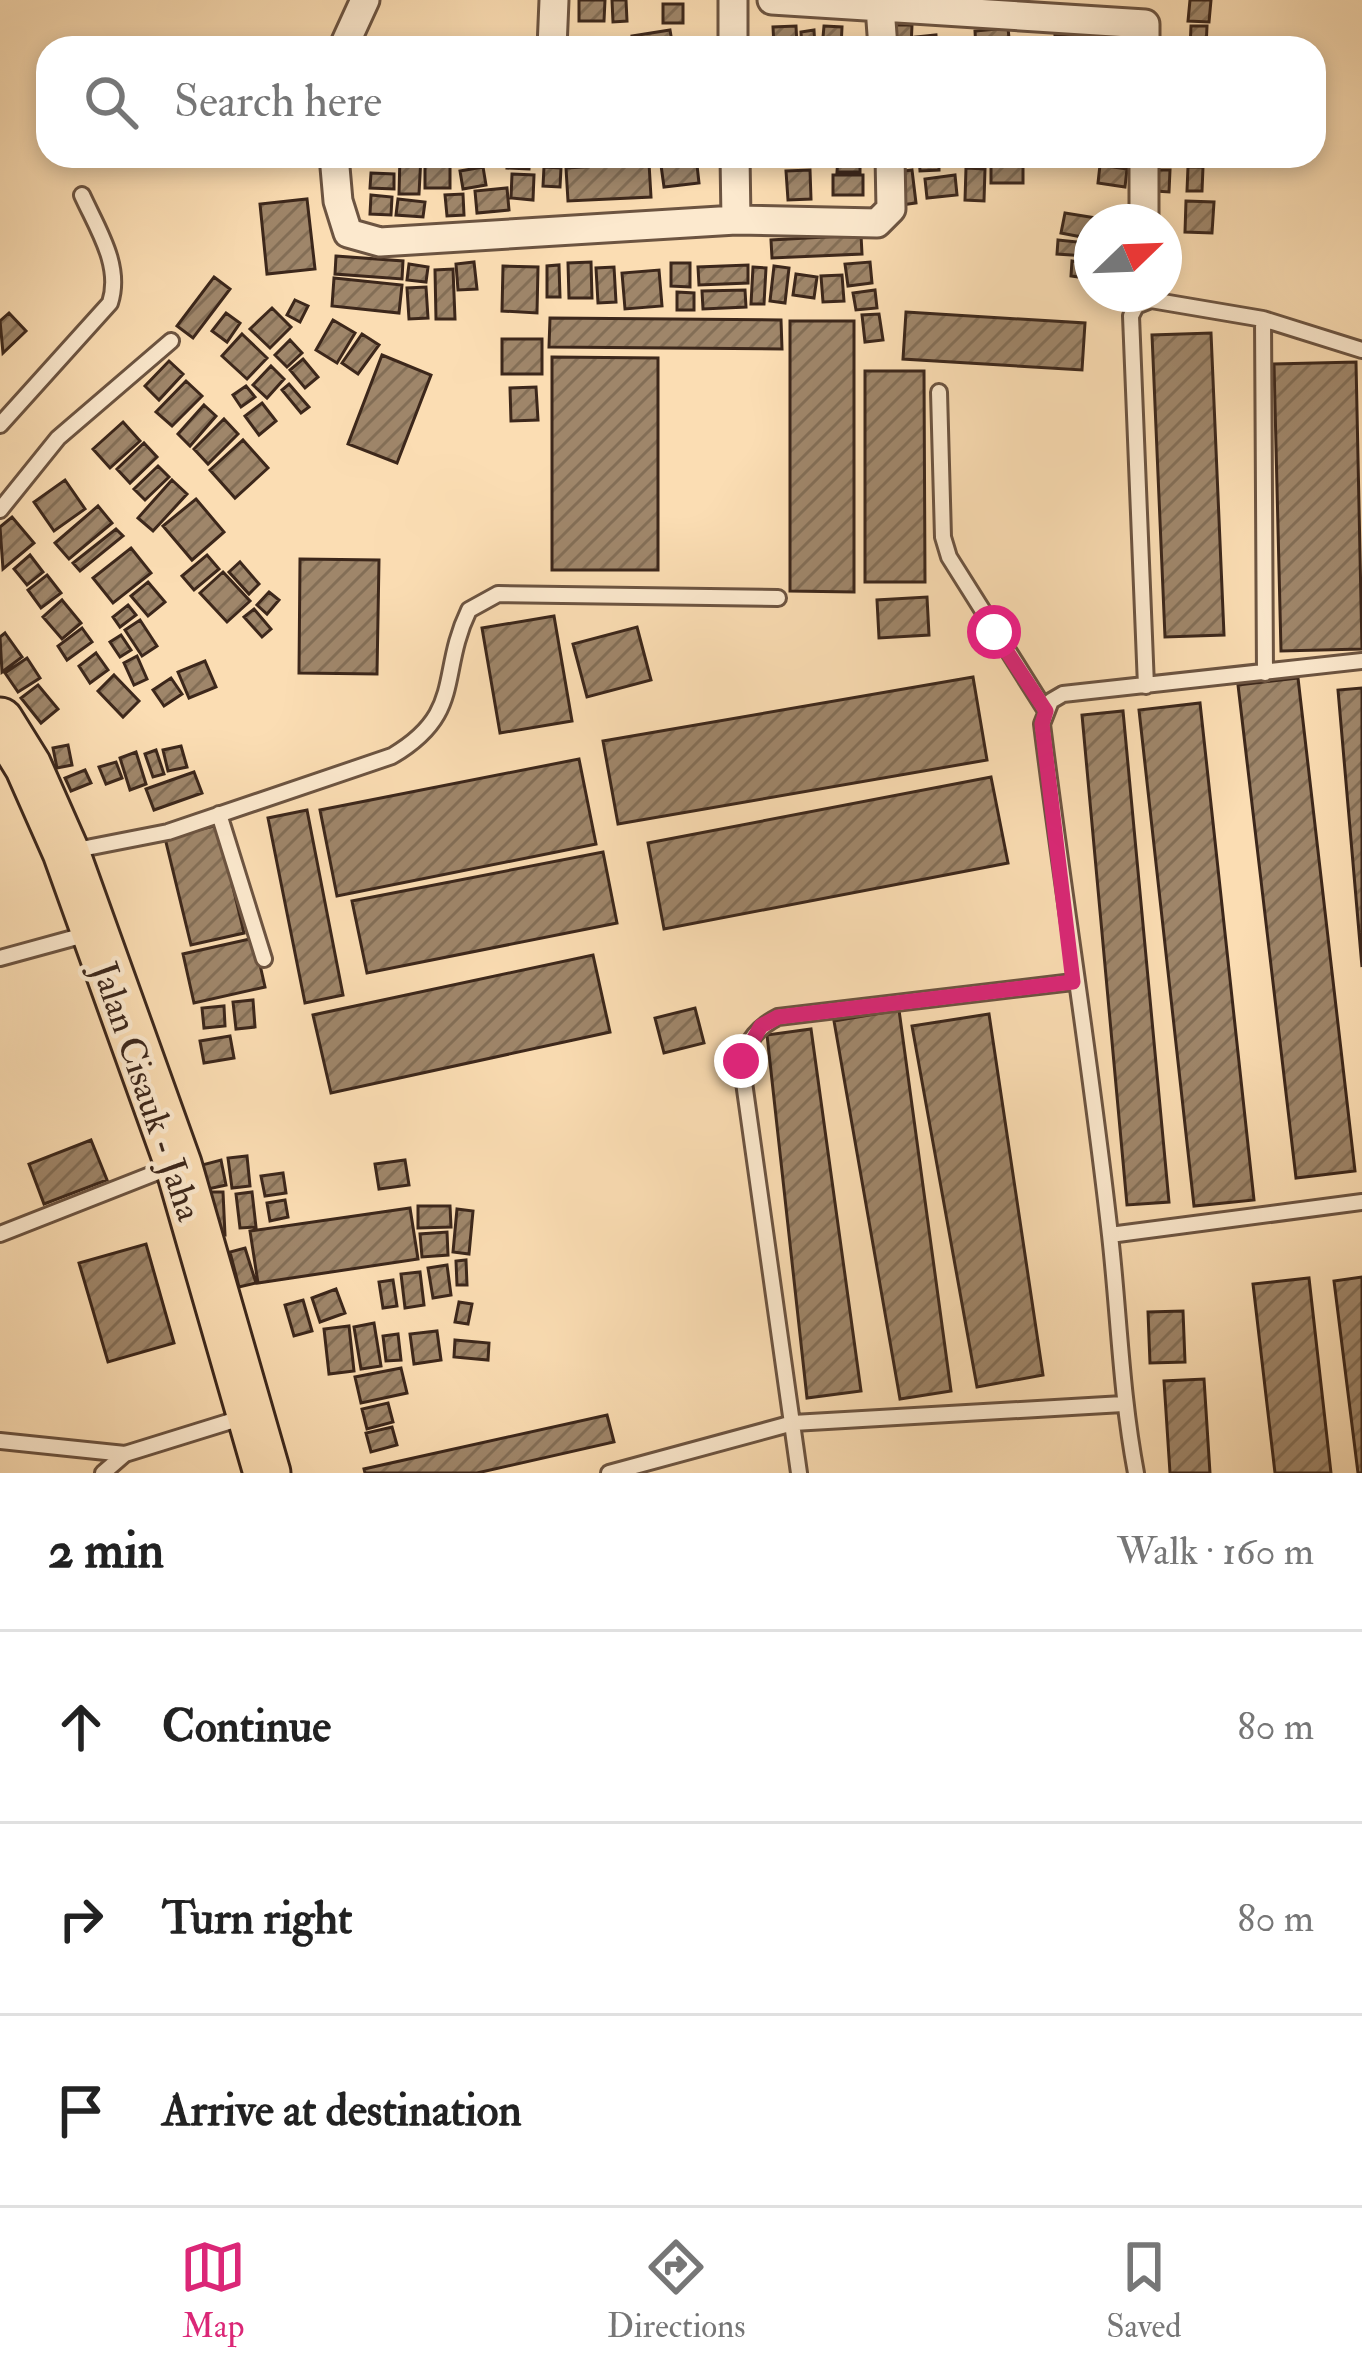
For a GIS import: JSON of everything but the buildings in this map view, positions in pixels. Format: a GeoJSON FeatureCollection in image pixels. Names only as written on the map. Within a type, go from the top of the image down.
{"type":"FeatureCollection","features":[{"type":"Feature","properties":{"kind":"main road","name":"Jalan Cisauk - Jaha"},"geometry":{"type":"LineString","coordinates":[[0,721],[66,852],[178,1164],[266,1473]]}},
{"type":"Feature","properties":{"kind":"street"},"geometry":{"type":"LineString","coordinates":[[348,36],[365,0]]}},
{"type":"Feature","properties":{"kind":"street"},"geometry":{"type":"LineString","coordinates":[[552,36],[554,0]]}},
{"type":"Feature","properties":{"kind":"street"},"geometry":{"type":"LineString","coordinates":[[733,0],[733,36]]}},
{"type":"Feature","properties":{"kind":"street"},"geometry":{"type":"LineString","coordinates":[[772,0],[1146,24]]}},
{"type":"Feature","properties":{"kind":"street"},"geometry":{"type":"LineString","coordinates":[[880,8],[882,36]]}},
{"type":"Feature","properties":{"kind":"street"},"geometry":{"type":"LineString","coordinates":[[335,168],[342,221],[348,233],[360,239],[736,220],[877,223],[891,209],[890,168]]}},
{"type":"Feature","properties":{"kind":"street"},"geometry":{"type":"LineString","coordinates":[[735,168],[736,220]]}},
{"type":"Feature","properties":{"kind":"street"},"geometry":{"type":"LineString","coordinates":[[1144,168],[1144,204]]}},
{"type":"Feature","properties":{"kind":"lane"},"geometry":{"type":"LineString","coordinates":[[0,425],[110,303],[116,285],[109,255],[82,196]]}},
{"type":"Feature","properties":{"kind":"lane"},"geometry":{"type":"LineString","coordinates":[[1146,686],[1130,316],[1136,306],[1151,299],[1263,319],[1362,350]]}},
{"type":"Feature","properties":{"kind":"lane"},"geometry":{"type":"LineString","coordinates":[[1263,319],[1265,673]]}},
{"type":"Feature","properties":{"kind":"lane"},"geometry":{"type":"LineString","coordinates":[[0,511],[58,439],[171,341]]}},
{"type":"Feature","properties":{"kind":"lane"},"geometry":{"type":"LineString","coordinates":[[939,392],[943,537],[949,557],[1046,711]]}},
{"type":"Feature","properties":{"kind":"lane"},"geometry":{"type":"LineString","coordinates":[[66,852],[168,832],[392,756],[418,741],[437,722],[448,698],[469,610],[498,594],[778,598]]}},
{"type":"Feature","properties":{"kind":"lane"},"geometry":{"type":"LineString","coordinates":[[1136,1473],[1124,1404],[1110,1235],[1042,724],[1046,711],[1063,694],[1362,661]]}},
{"type":"Feature","properties":{"kind":"lane"},"geometry":{"type":"LineString","coordinates":[[219,814],[263,959]]}},
{"type":"Feature","properties":{"kind":"lane"},"geometry":{"type":"LineString","coordinates":[[0,958],[93,933]]}},
{"type":"Feature","properties":{"kind":"lane"},"geometry":{"type":"LineString","coordinates":[[799,1473],[741,1061],[746,1046],[761,1026],[778,1017],[1073,982]]}},
{"type":"Feature","properties":{"kind":"lane"},"geometry":{"type":"LineString","coordinates":[[0,1234],[178,1164]]}},
{"type":"Feature","properties":{"kind":"lane"},"geometry":{"type":"LineString","coordinates":[[1110,1235],[1362,1202]]}},
{"type":"Feature","properties":{"kind":"lane"},"geometry":{"type":"LineString","coordinates":[[609,1473],[793,1423],[1124,1404]]}},
{"type":"Feature","properties":{"kind":"lane"},"geometry":{"type":"LineString","coordinates":[[0,1441],[125,1454],[248,1416]]}},
{"type":"Feature","properties":{"kind":"lane"},"geometry":{"type":"LineString","coordinates":[[103,1473],[125,1454]]}},
{"type":"Feature","properties":{"kind":"route"},"geometry":{"type":"LineString","coordinates":[[741,1061],[761,1026],[778,1017],[1073,982],[1042,724],[1046,711],[994,632]]}}]}
